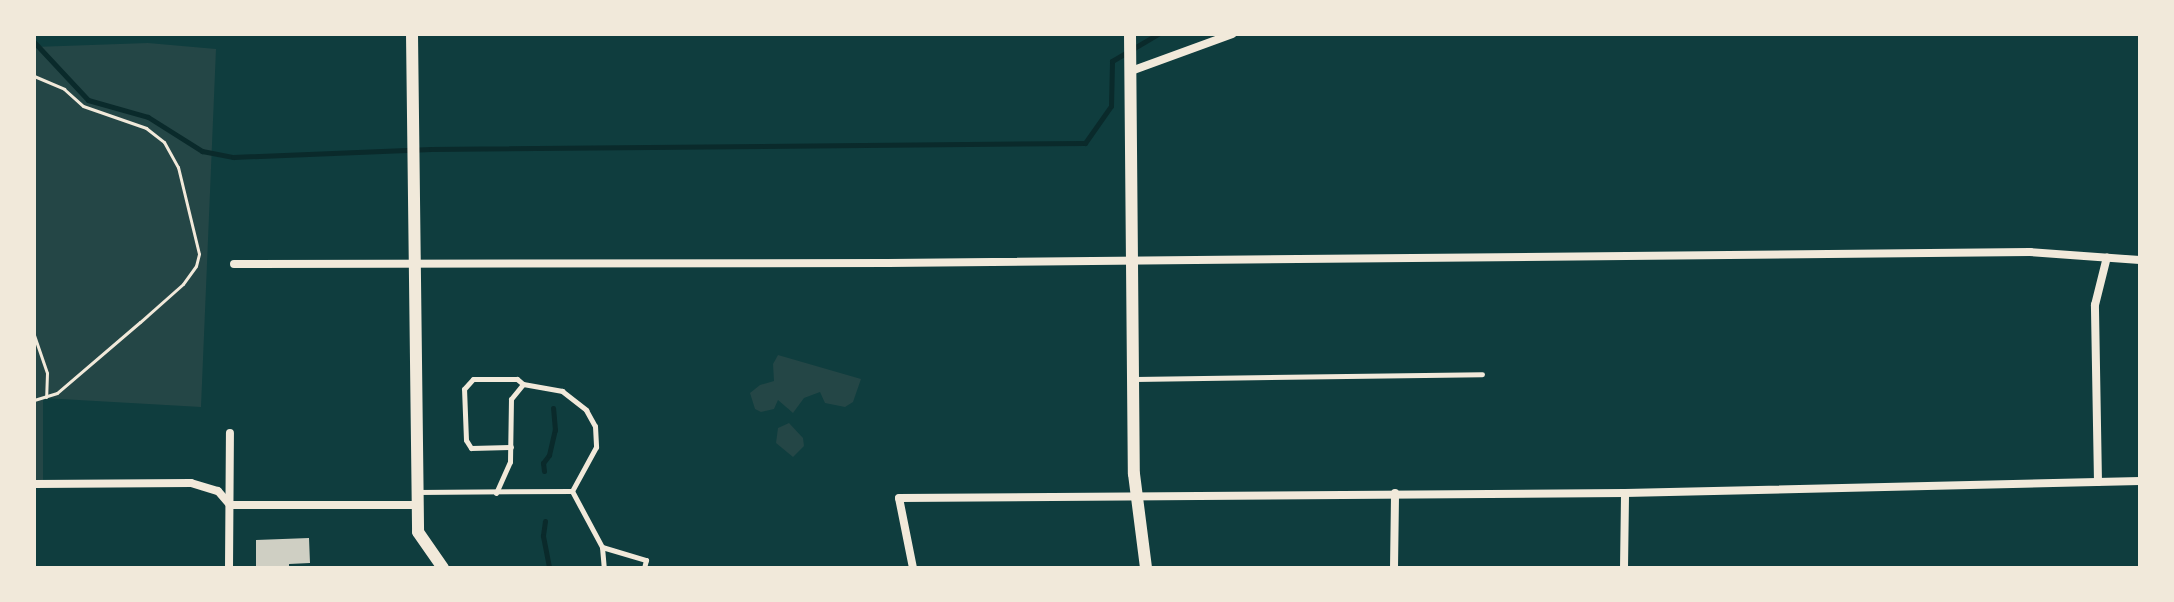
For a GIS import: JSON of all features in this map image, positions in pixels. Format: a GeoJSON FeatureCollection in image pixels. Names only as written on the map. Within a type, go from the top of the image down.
{"type":"FeatureCollection","features":[{"type":"Feature","properties":{"kind":"street"},"geometry":{"type":"LineString","coordinates":[[412,34],[416,498],[420,539],[443,568]]}},
{"type":"Feature","properties":{"kind":"street"},"geometry":{"type":"LineString","coordinates":[[1130,34],[1136,494],[1146,568]]}},
{"type":"Feature","properties":{"kind":"street"},"geometry":{"type":"LineString","coordinates":[[1131,66],[1232,34]]}},
{"type":"Feature","properties":{"kind":"street"},"geometry":{"type":"LineString","coordinates":[[234,264],[2030,252],[2140,260]]}},
{"type":"Feature","properties":{"kind":"street"},"geometry":{"type":"LineString","coordinates":[[2098,482],[2095,305],[2107,257]]}},
{"type":"Feature","properties":{"kind":"street"},"geometry":{"type":"LineString","coordinates":[[229,568],[230,433]]}},
{"type":"Feature","properties":{"kind":"street"},"geometry":{"type":"LineString","coordinates":[[913,568],[899,498],[1625,493],[2140,481]]}},
{"type":"Feature","properties":{"kind":"street"},"geometry":{"type":"LineString","coordinates":[[34,484],[191,483],[218,491],[230,505]]}},
{"type":"Feature","properties":{"kind":"street"},"geometry":{"type":"LineString","coordinates":[[1394,568],[1395,493]]}},
{"type":"Feature","properties":{"kind":"street"},"geometry":{"type":"LineString","coordinates":[[1624,568],[1625,493]]}},
{"type":"Feature","properties":{"kind":"street"},"geometry":{"type":"LineString","coordinates":[[230,505],[416,498]]}},
{"type":"Feature","properties":{"kind":"lane"},"geometry":{"type":"LineString","coordinates":[[1133,379],[1482,374]]}},
{"type":"Feature","properties":{"kind":"lane"},"geometry":{"type":"LineString","coordinates":[[511,447],[471,448],[466,440],[464,389],[473,379],[517,379],[523,384],[562,391],[586,410],[595,426],[596,447],[572,491]]}},
{"type":"Feature","properties":{"kind":"lane"},"geometry":{"type":"LineString","coordinates":[[496,493],[510,462],[511,399],[523,384]]}},
{"type":"Feature","properties":{"kind":"lane"},"geometry":{"type":"LineString","coordinates":[[416,498],[572,491]]}},
{"type":"Feature","properties":{"kind":"lane"},"geometry":{"type":"LineString","coordinates":[[572,491],[602,547],[604,568]]}},
{"type":"Feature","properties":{"kind":"lane"},"geometry":{"type":"LineString","coordinates":[[602,547],[646,560],[644,568]]}},
{"type":"Feature","properties":{"kind":"path"},"geometry":{"type":"LineString","coordinates":[[34,76],[64,89],[83,106],[146,128],[164,142],[178,167],[199,254],[196,266],[183,284],[57,393],[34,400]]}},
{"type":"Feature","properties":{"kind":"path"},"geometry":{"type":"LineString","coordinates":[[34,335],[47,373],[46,397]]}},
{"type":"Feature","properties":{"kind":"shaded area"},"geometry":{"type":"Polygon","coordinates":[[[148,43],[216,49],[201,407],[43,398],[43,484],[34,484],[34,47],[148,43]]]}},
{"type":"Feature","properties":{"kind":"shaded area"},"geometry":{"type":"Polygon","coordinates":[[[778,355],[861,379],[853,402],[845,407],[825,403],[820,392],[804,398],[793,413],[778,400],[774,409],[761,412],[755,409],[750,393],[760,385],[774,381],[773,364],[778,355]]]}},
{"type":"Feature","properties":{"kind":"shaded area"},"geometry":{"type":"Polygon","coordinates":[[[789,423],[803,438],[804,446],[793,457],[776,443],[778,428],[789,423]]]}},
{"type":"Feature","properties":{"kind":"building"},"geometry":{"type":"Polygon","coordinates":[[[309,538],[310,563],[289,564],[289,568],[256,567],[256,540],[309,538]]]}},
{"type":"Feature","properties":{"kind":"waterway"},"geometry":{"type":"LineString","coordinates":[[34,42],[88,100],[148,117],[202,151],[233,157],[431,149],[1085,143],[1111,106],[1112,61],[1158,34]]}},
{"type":"Feature","properties":{"kind":"waterway"},"geometry":{"type":"LineString","coordinates":[[544,471],[543,463],[549,455],[555,430],[553,408]]}},
{"type":"Feature","properties":{"kind":"waterway"},"geometry":{"type":"LineString","coordinates":[[545,521],[543,536],[549,568]]}}]}
